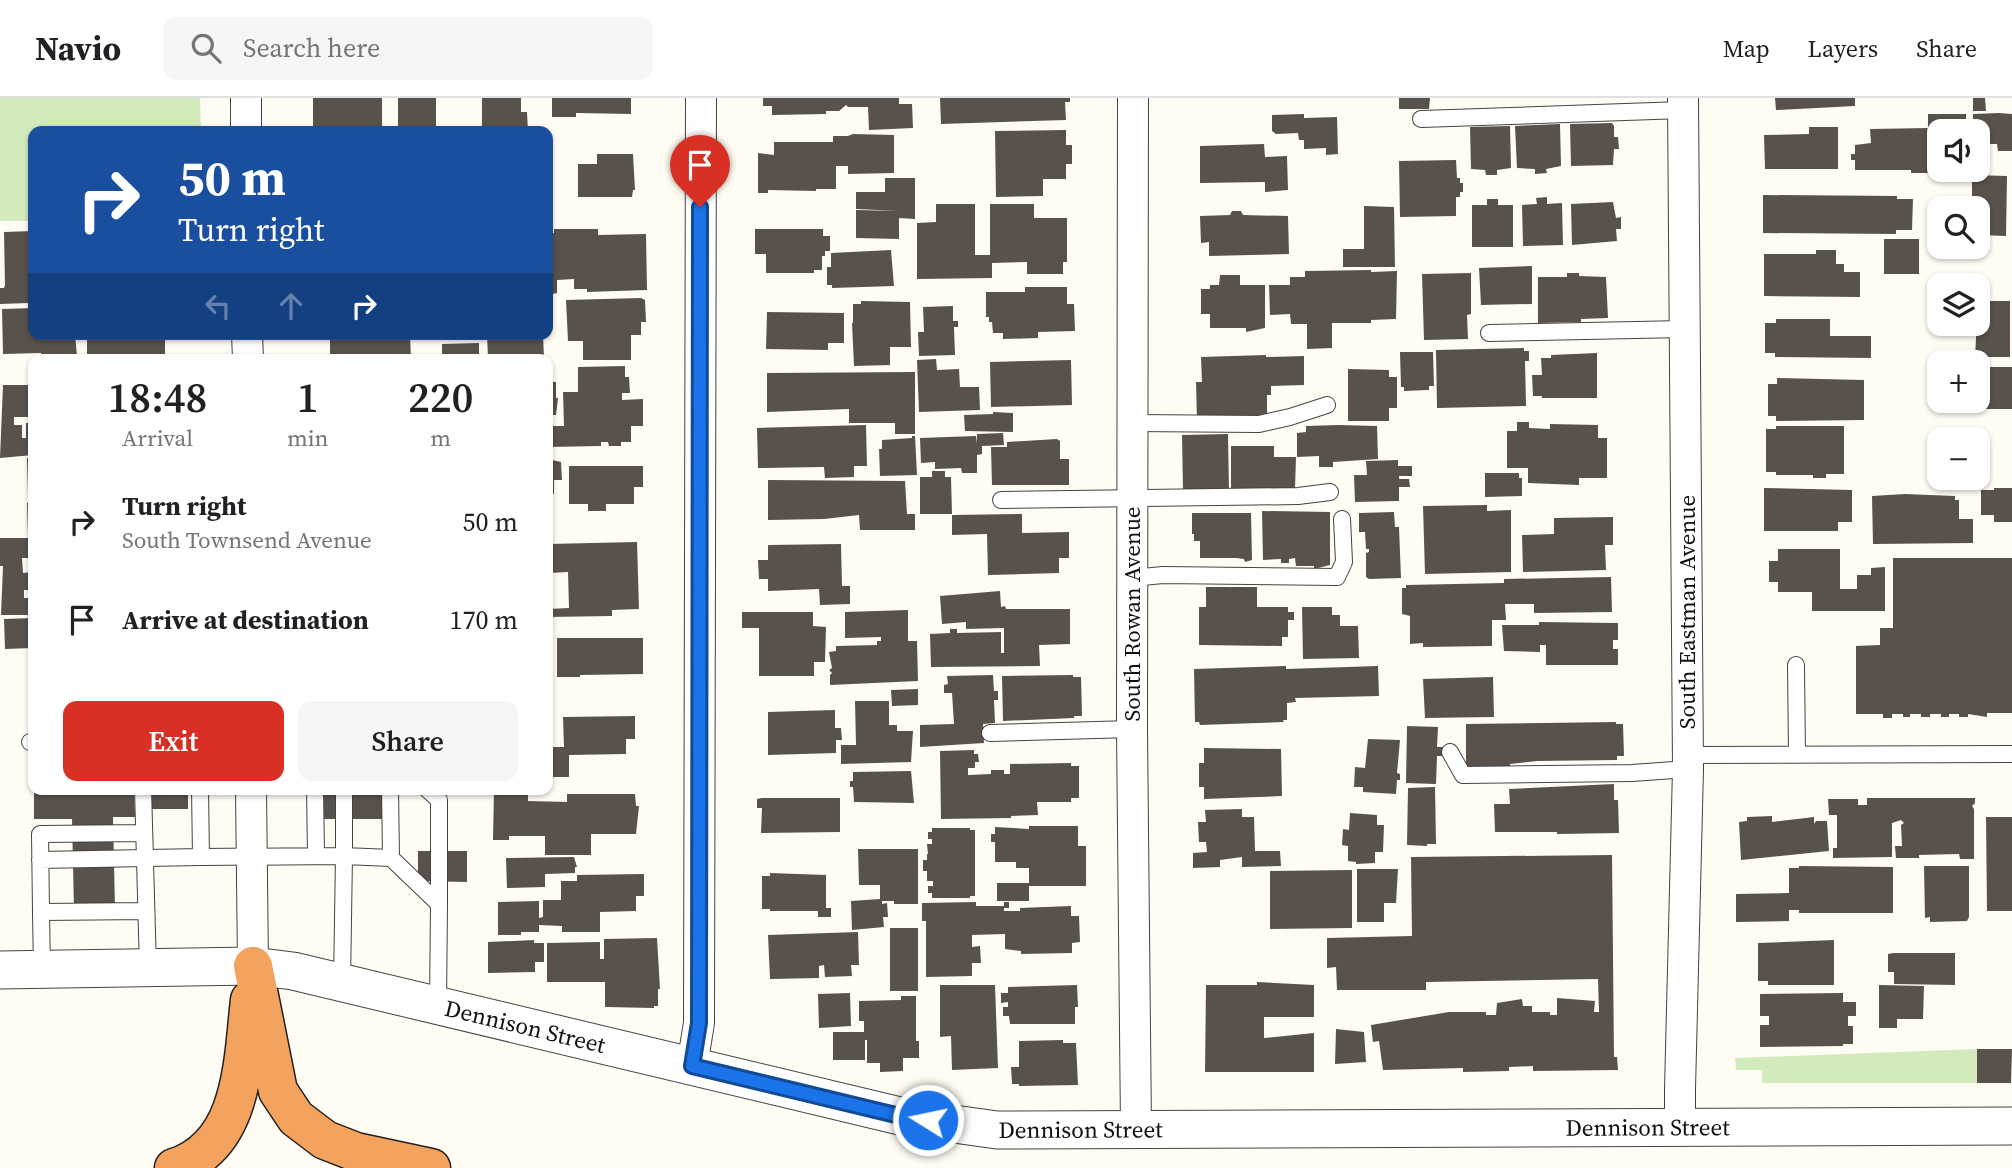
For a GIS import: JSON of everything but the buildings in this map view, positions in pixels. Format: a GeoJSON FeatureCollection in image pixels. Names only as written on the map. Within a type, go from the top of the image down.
{"type":"FeatureCollection","features":[{"type":"Feature","properties":{"kind":"highway"},"geometry":{"type":"LineString","coordinates":[[174,1168],[210,1147],[233,1111],[242,1070],[253,967]]}},
{"type":"Feature","properties":{"kind":"highway"},"geometry":{"type":"LineString","coordinates":[[253,967],[278,1091],[296,1118],[324,1140],[356,1152],[431,1168]]}},
{"type":"Feature","properties":{"kind":"street"},"geometry":{"type":"LineString","coordinates":[[246,98],[246,126]]}},
{"type":"Feature","properties":{"kind":"street"},"geometry":{"type":"LineString","coordinates":[[692,1066],[699,1009],[701,98]]}},
{"type":"Feature","properties":{"kind":"street","name":"South Rowan Avenue"},"geometry":{"type":"LineString","coordinates":[[1133,98],[1132,729],[1136,1129]]}},
{"type":"Feature","properties":{"kind":"street","name":"South Eastman Avenue"},"geometry":{"type":"LineString","coordinates":[[1681,1127],[1679,1089],[1688,762],[1683,104]]}},
{"type":"Feature","properties":{"kind":"street"},"geometry":{"type":"LineString","coordinates":[[251,795],[253,967]]}},
{"type":"Feature","properties":{"kind":"street","name":"Dennison Street"},"geometry":{"type":"LineString","coordinates":[[0,970],[253,967],[293,971],[904,1117],[997,1130],[2012,1126]]}},
{"type":"Feature","properties":{"kind":"lane"},"geometry":{"type":"LineString","coordinates":[[1422,119],[1683,104]]}},
{"type":"Feature","properties":{"kind":"lane"},"geometry":{"type":"LineString","coordinates":[[1489,333],[1685,329]]}},
{"type":"Feature","properties":{"kind":"lane"},"geometry":{"type":"LineString","coordinates":[[1132,423],[1259,424],[1327,405]]}},
{"type":"Feature","properties":{"kind":"lane"},"geometry":{"type":"LineString","coordinates":[[1001,500],[1298,496],[1330,492]]}},
{"type":"Feature","properties":{"kind":"lane"},"geometry":{"type":"LineString","coordinates":[[1132,578],[1163,575],[1337,577],[1344,562],[1342,519]]}},
{"type":"Feature","properties":{"kind":"lane"},"geometry":{"type":"LineString","coordinates":[[1796,665],[1797,755]]}},
{"type":"Feature","properties":{"kind":"lane"},"geometry":{"type":"LineString","coordinates":[[990,733],[1132,729]]}},
{"type":"Feature","properties":{"kind":"lane"},"geometry":{"type":"LineString","coordinates":[[1450,752],[1464,775],[1632,773],[1688,762],[1797,755],[2012,754]]}},
{"type":"Feature","properties":{"kind":"lane"},"geometry":{"type":"LineString","coordinates":[[143,795],[148,968]]}},
{"type":"Feature","properties":{"kind":"lane"},"geometry":{"type":"LineString","coordinates":[[200,795],[201,856]]}},
{"type":"Feature","properties":{"kind":"lane"},"geometry":{"type":"LineString","coordinates":[[316,795],[316,855]]}},
{"type":"Feature","properties":{"kind":"lane"},"geometry":{"type":"LineString","coordinates":[[342,982],[344,795]]}},
{"type":"Feature","properties":{"kind":"lane"},"geometry":{"type":"LineString","coordinates":[[390,795],[391,858]]}},
{"type":"Feature","properties":{"kind":"lane"},"geometry":{"type":"LineString","coordinates":[[434,795],[439,800],[438,1005]]}},
{"type":"Feature","properties":{"kind":"lane"},"geometry":{"type":"LineString","coordinates":[[42,970],[40,834],[144,833]]}},
{"type":"Feature","properties":{"kind":"lane"},"geometry":{"type":"LineString","coordinates":[[40,860],[252,855],[391,858],[439,904]]}},
{"type":"Feature","properties":{"kind":"lane"},"geometry":{"type":"LineString","coordinates":[[41,912],[146,911]]}},
{"type":"Feature","properties":{"kind":"green space"},"geometry":{"type":"Polygon","coordinates":[[[0,98],[200,98],[201,126],[28,126],[28,221],[0,221],[0,98]]]}},
{"type":"Feature","properties":{"kind":"green space"},"geometry":{"type":"Polygon","coordinates":[[[1977,1049],[1977,1083],[1762,1083],[1762,1070],[1736,1070],[1735,1058],[1977,1049]]]}},
{"type":"Feature","properties":{"kind":"route"},"geometry":{"type":"LineString","coordinates":[[700,207],[699,1023],[692,1066],[904,1117],[928,1120]]}}]}
